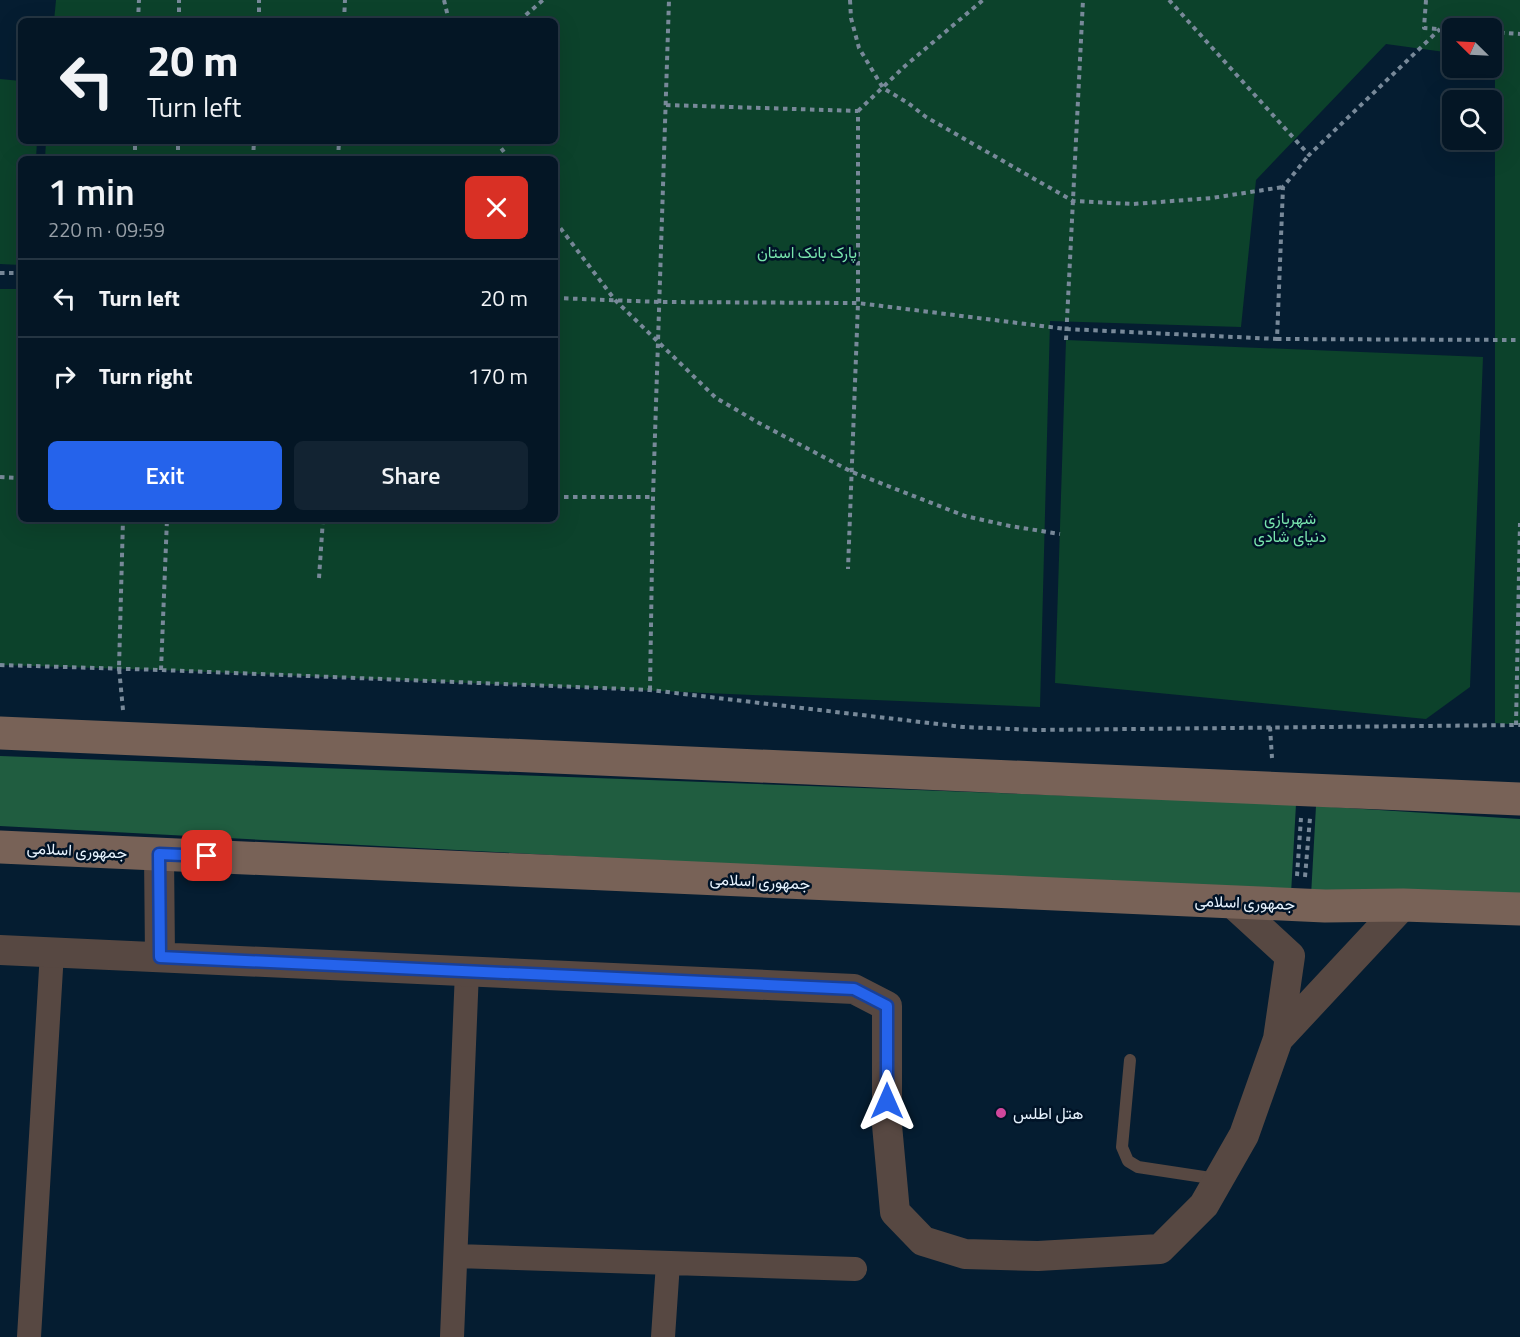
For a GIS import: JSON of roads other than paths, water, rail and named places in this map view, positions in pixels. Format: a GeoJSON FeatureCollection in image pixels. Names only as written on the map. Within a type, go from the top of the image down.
{"type":"FeatureCollection","features":[{"type":"Feature","properties":{"kind":"main road"},"geometry":{"type":"LineString","coordinates":[[0,733],[1520,799]]}},
{"type":"Feature","properties":{"kind":"main road","name":"جمهوری اسلامی"},"geometry":{"type":"LineString","coordinates":[[0,847],[1230,902],[1520,909]]}},
{"type":"Feature","properties":{"kind":"street"},"geometry":{"type":"LineString","coordinates":[[159,854],[160,957]]}},
{"type":"Feature","properties":{"kind":"street"},"geometry":{"type":"LineString","coordinates":[[0,950],[854,989],[887,1006],[887,1125],[895,1212],[923,1241],[965,1254],[1038,1256],[1160,1249],[1204,1205],[1244,1135],[1278,1039],[1290,956],[1230,902]]}},
{"type":"Feature","properties":{"kind":"street"},"geometry":{"type":"LineString","coordinates":[[1278,1039],[1403,905]]}},
{"type":"Feature","properties":{"kind":"street"},"geometry":{"type":"LineString","coordinates":[[29,1337],[52,952]]}},
{"type":"Feature","properties":{"kind":"street"},"geometry":{"type":"LineString","coordinates":[[452,1337],[467,971]]}},
{"type":"Feature","properties":{"kind":"street"},"geometry":{"type":"LineString","coordinates":[[456,1256],[855,1269]]}},
{"type":"Feature","properties":{"kind":"street"},"geometry":{"type":"LineString","coordinates":[[663,1337],[668,1263]]}},
{"type":"Feature","properties":{"kind":"lane"},"geometry":{"type":"LineString","coordinates":[[1130,1060],[1122,1147],[1128,1161],[1138,1167],[1219,1179]]}},
{"type":"Feature","properties":{"kind":"place","name":"هتل اطلس"},"geometry":{"type":"Point","coordinates":[1001,1113]}},
{"type":"Feature","properties":{"kind":"park label","name":"پارک بانک استان"},"geometry":{"type":"Point","coordinates":[807,252]}},
{"type":"Feature","properties":{"kind":"park label","name":"شهربازی دنیای شادی"},"geometry":{"type":"Point","coordinates":[1290,527]}}]}
